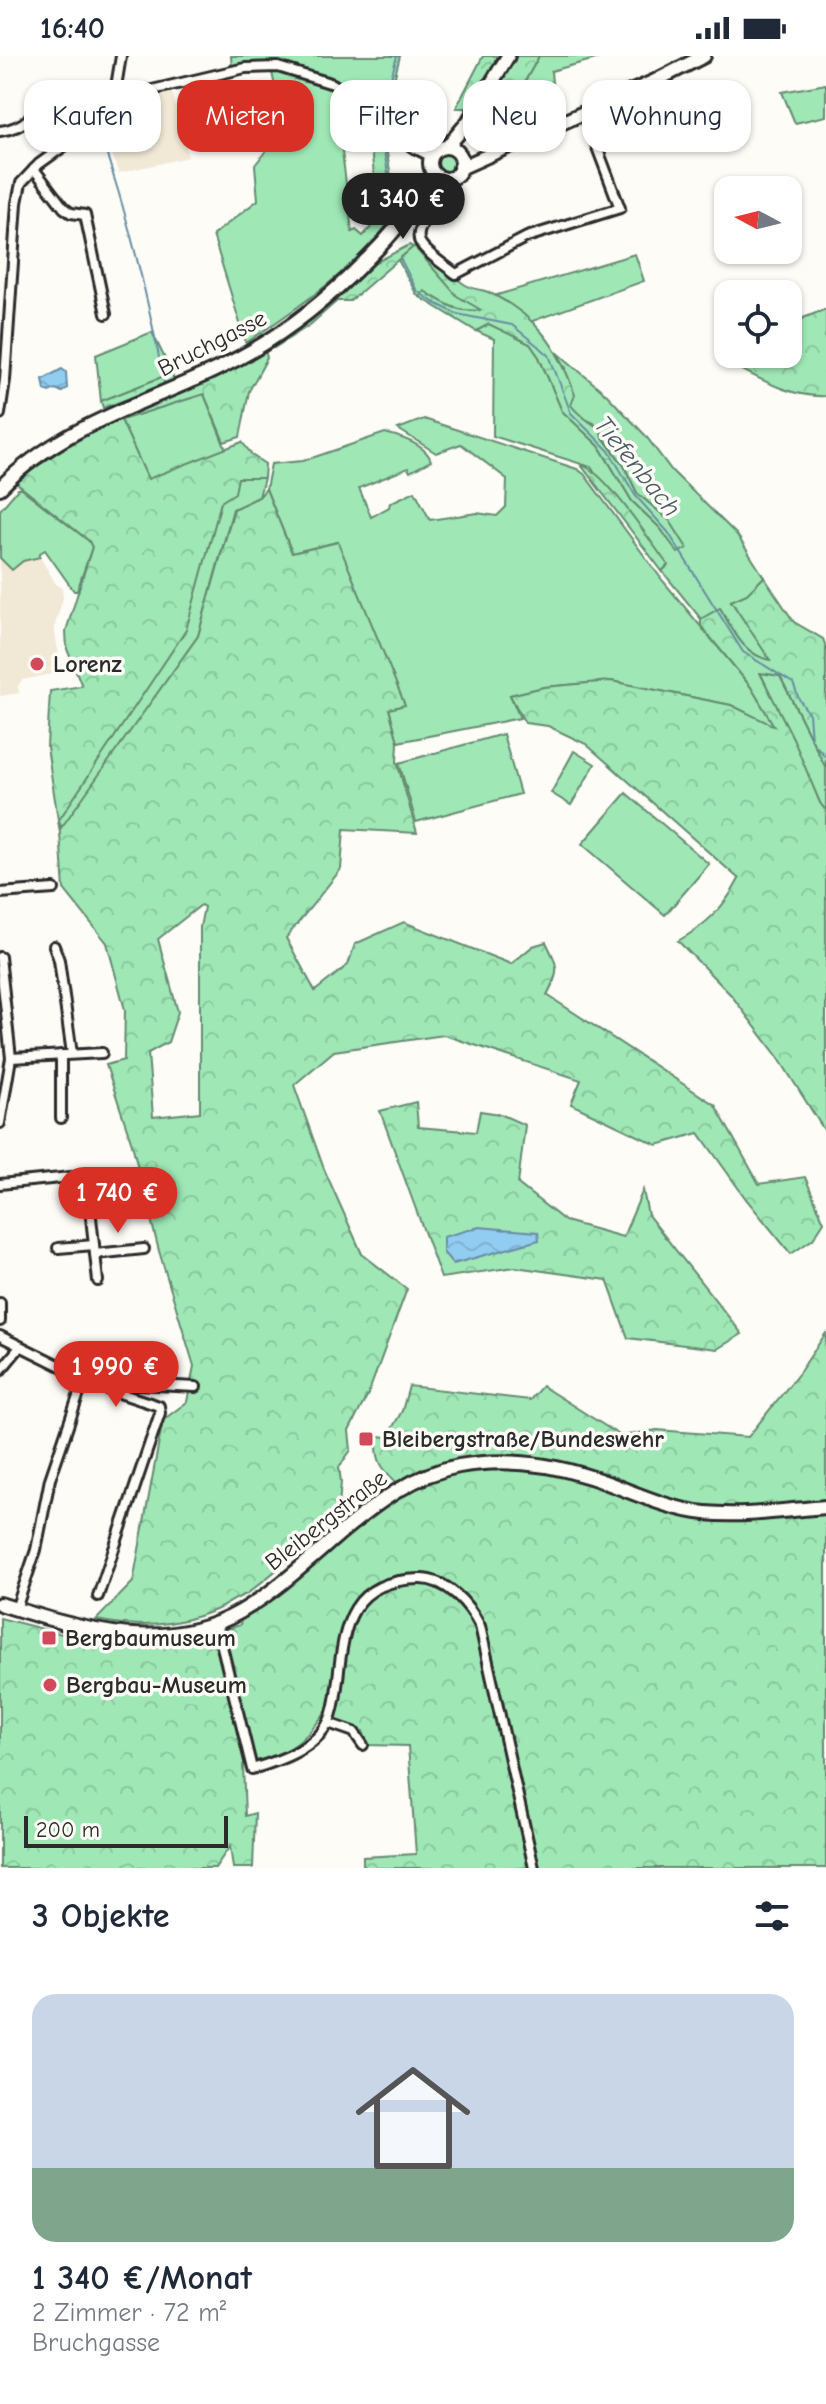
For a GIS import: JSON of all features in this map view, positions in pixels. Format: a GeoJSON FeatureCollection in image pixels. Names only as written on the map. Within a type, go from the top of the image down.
{"type":"FeatureCollection","features":[{"type":"Feature","properties":{"kind":"main road","name":"Bruchgasse"},"geometry":{"type":"LineString","coordinates":[[0,488],[34,457],[74,431],[215,371],[283,331],[326,298],[355,271],[448,163],[468,122],[508,56]]}},
{"type":"Feature","properties":{"kind":"main road"},"geometry":{"type":"LineString","coordinates":[[653,80],[704,56]]}},
{"type":"Feature","properties":{"kind":"main road"},"geometry":{"type":"LineString","coordinates":[[448,163],[486,157],[582,114]]}},
{"type":"Feature","properties":{"kind":"main road","name":"Bleibergstraße"},"geometry":{"type":"LineString","coordinates":[[0,1604],[91,1629],[152,1637],[185,1632],[237,1614],[387,1496],[431,1474],[459,1466],[515,1461],[547,1465],[669,1506],[705,1513],[826,1507]]}},
{"type":"Feature","properties":{"kind":"street"},"geometry":{"type":"LineString","coordinates":[[117,80],[121,56]]}},
{"type":"Feature","properties":{"kind":"street"},"geometry":{"type":"LineString","coordinates":[[161,88],[245,68],[278,67],[333,84],[370,110],[412,147],[448,163],[448,192],[422,225],[418,237],[422,246],[456,274],[527,237],[620,208],[599,152]]}},
{"type":"Feature","properties":{"kind":"street"},"geometry":{"type":"LineString","coordinates":[[0,131],[24,123]]}},
{"type":"Feature","properties":{"kind":"street"},"geometry":{"type":"LineString","coordinates":[[0,414],[21,183],[57,152]]}},
{"type":"Feature","properties":{"kind":"street"},"geometry":{"type":"LineString","coordinates":[[34,169],[64,208],[71,213],[85,215],[106,314]]}},
{"type":"Feature","properties":{"kind":"street"},"geometry":{"type":"LineString","coordinates":[[0,893],[54,889]]}},
{"type":"Feature","properties":{"kind":"street"},"geometry":{"type":"LineString","coordinates":[[54,946],[59,960],[72,1054]]}},
{"type":"Feature","properties":{"kind":"street"},"geometry":{"type":"LineString","coordinates":[[0,957],[11,1058],[4,1083],[0,1123]]}},
{"type":"Feature","properties":{"kind":"street"},"geometry":{"type":"LineString","coordinates":[[11,1058],[102,1053]]}},
{"type":"Feature","properties":{"kind":"street"},"geometry":{"type":"LineString","coordinates":[[61,1055],[61,1118]]}},
{"type":"Feature","properties":{"kind":"street"},"geometry":{"type":"LineString","coordinates":[[0,1184],[71,1177],[81,1179],[88,1190],[98,1281]]}},
{"type":"Feature","properties":{"kind":"street"},"geometry":{"type":"LineString","coordinates":[[58,1248],[144,1249]]}},
{"type":"Feature","properties":{"kind":"street"},"geometry":{"type":"LineString","coordinates":[[0,1303],[0,1321]]}},
{"type":"Feature","properties":{"kind":"street"},"geometry":{"type":"LineString","coordinates":[[0,1336],[88,1380],[159,1406],[160,1413],[98,1596]]}},
{"type":"Feature","properties":{"kind":"street"},"geometry":{"type":"LineString","coordinates":[[0,1371],[20,1347]]}},
{"type":"Feature","properties":{"kind":"street"},"geometry":{"type":"LineString","coordinates":[[88,1380],[196,1387]]}},
{"type":"Feature","properties":{"kind":"street"},"geometry":{"type":"LineString","coordinates":[[16,1609],[36,1550],[50,1479],[88,1380]]}},
{"type":"Feature","properties":{"kind":"street"},"geometry":{"type":"LineString","coordinates":[[216,1622],[252,1769],[289,1756],[311,1742],[328,1723],[335,1702],[343,1632],[351,1613],[366,1595],[389,1583],[425,1579],[457,1594],[472,1609],[480,1626],[534,1868]]}},
{"type":"Feature","properties":{"kind":"street"},"geometry":{"type":"LineString","coordinates":[[328,1723],[354,1732],[363,1745]]}},
{"type":"Feature","properties":{"kind":"shaded area"},"geometry":{"type":"Polygon","coordinates":[[[169,92],[173,95],[177,112],[177,152],[187,152],[188,157],[119,173],[111,152],[161,152],[161,94],[169,92]]]}},
{"type":"Feature","properties":{"kind":"shaded area"},"geometry":{"type":"Polygon","coordinates":[[[40,557],[56,584],[62,588],[63,598],[54,628],[62,672],[22,680],[18,686],[19,693],[0,696],[0,558],[12,570],[23,561],[40,557]]]}},
{"type":"Feature","properties":{"kind":"green space"},"geometry":{"type":"Polygon","coordinates":[[[231,56],[400,56],[394,80],[336,80],[284,65],[256,62],[232,69],[231,56]]]}},
{"type":"Feature","properties":{"kind":"green space"},"geometry":{"type":"Polygon","coordinates":[[[483,56],[498,56],[484,80],[471,80],[483,56]]]}},
{"type":"Feature","properties":{"kind":"green space"},"geometry":{"type":"Polygon","coordinates":[[[514,56],[539,56],[526,80],[499,80],[514,56]]]}},
{"type":"Feature","properties":{"kind":"green space"},"geometry":{"type":"Polygon","coordinates":[[[539,56],[607,56],[551,71],[552,80],[526,80],[539,56]]]}},
{"type":"Feature","properties":{"kind":"green space"},"geometry":{"type":"Polygon","coordinates":[[[271,68],[308,80],[274,80],[271,68]]]}},
{"type":"Feature","properties":{"kind":"green space"},"geometry":{"type":"Polygon","coordinates":[[[314,82],[330,88],[330,152],[342,152],[352,232],[356,230],[363,236],[379,218],[371,152],[387,152],[396,206],[401,206],[369,247],[350,265],[310,298],[246,343],[213,235],[258,200],[255,165],[265,152],[314,152],[314,82]]]}},
{"type":"Feature","properties":{"kind":"green space"},"geometry":{"type":"Polygon","coordinates":[[[826,84],[826,116],[795,123],[782,92],[826,84]]]}},
{"type":"Feature","properties":{"kind":"green space"},"geometry":{"type":"Polygon","coordinates":[[[463,95],[463,108],[456,108],[463,95]]]}},
{"type":"Feature","properties":{"kind":"green space"},"geometry":{"type":"Polygon","coordinates":[[[441,152],[451,152],[457,158],[457,168],[451,174],[441,174],[435,168],[435,158],[441,152]]]}},
{"type":"Feature","properties":{"kind":"green space"},"geometry":{"type":"Polygon","coordinates":[[[409,245],[413,247],[350,301],[337,301],[310,325],[274,348],[272,344],[369,266],[409,245]]]}},
{"type":"Feature","properties":{"kind":"green space"},"geometry":{"type":"Polygon","coordinates":[[[413,247],[420,248],[483,310],[459,309],[424,291],[420,297],[417,295],[398,260],[413,247]]]}},
{"type":"Feature","properties":{"kind":"green space"},"geometry":{"type":"Polygon","coordinates":[[[420,248],[464,284],[505,301],[543,334],[569,378],[575,395],[571,405],[602,431],[601,435],[624,466],[637,493],[670,521],[687,548],[678,553],[660,528],[632,501],[599,446],[562,411],[539,357],[530,344],[489,324],[476,331],[420,297],[424,291],[458,309],[481,310],[457,296],[417,250],[420,248]]]}},
{"type":"Feature","properties":{"kind":"green space"},"geometry":{"type":"Polygon","coordinates":[[[635,254],[644,281],[530,322],[494,296],[635,254]]]}},
{"type":"Feature","properties":{"kind":"green space"},"geometry":{"type":"Polygon","coordinates":[[[826,309],[826,396],[786,390],[738,368],[802,368],[802,318],[826,309]]]}},
{"type":"Feature","properties":{"kind":"green space"},"geometry":{"type":"Polygon","coordinates":[[[489,324],[530,344],[539,357],[562,411],[599,446],[632,501],[660,528],[678,552],[670,521],[637,493],[624,466],[594,423],[578,416],[570,405],[566,368],[557,352],[607,395],[645,435],[672,471],[737,535],[764,577],[747,594],[731,601],[771,661],[746,647],[720,608],[701,619],[662,571],[668,566],[591,467],[493,436],[494,339],[476,331],[489,324]]]}},
{"type":"Feature","properties":{"kind":"green space"},"geometry":{"type":"Polygon","coordinates":[[[152,332],[172,373],[101,401],[96,355],[152,332]]]}},
{"type":"Feature","properties":{"kind":"green space"},"geometry":{"type":"Polygon","coordinates":[[[265,350],[267,358],[249,391],[240,437],[224,442],[204,394],[121,420],[148,479],[242,442],[253,456],[265,464],[264,478],[238,478],[235,493],[221,502],[186,630],[59,820],[61,828],[198,636],[234,509],[259,497],[266,489],[292,553],[338,542],[405,705],[389,709],[398,742],[397,762],[417,833],[344,829],[341,869],[286,938],[315,991],[348,965],[355,944],[404,922],[511,964],[533,946],[546,942],[556,969],[547,995],[715,1105],[759,1184],[805,1177],[824,1222],[813,1239],[791,1254],[746,1199],[699,1133],[657,1145],[571,1104],[581,1080],[444,1035],[334,1051],[294,1085],[324,1169],[362,1254],[407,1289],[368,1394],[349,1431],[351,1450],[339,1467],[339,1506],[345,1514],[247,1594],[198,1616],[155,1624],[96,1620],[133,1582],[163,1420],[187,1402],[194,1366],[159,1251],[132,1144],[106,1065],[124,1060],[125,1010],[107,943],[64,889],[60,833],[47,747],[50,691],[82,686],[67,649],[66,631],[92,547],[89,541],[16,483],[67,442],[265,350]],[[201,905],[158,939],[178,1012],[168,1042],[148,1053],[153,1117],[200,1112],[200,927],[204,907],[201,905]]]}},
{"type":"Feature","properties":{"kind":"green space"},"geometry":{"type":"Polygon","coordinates":[[[172,373],[174,382],[103,408],[101,401],[172,373]]]}},
{"type":"Feature","properties":{"kind":"green space"},"geometry":{"type":"Polygon","coordinates":[[[204,394],[226,450],[148,480],[121,420],[204,394]]]}},
{"type":"Feature","properties":{"kind":"green space"},"geometry":{"type":"Polygon","coordinates":[[[424,419],[577,469],[584,474],[663,581],[751,687],[775,727],[731,705],[611,681],[544,687],[510,695],[520,718],[398,742],[389,708],[404,705],[337,542],[292,553],[266,489],[271,464],[303,461],[385,433],[419,446],[431,461],[410,472],[408,468],[359,488],[371,517],[415,491],[430,520],[477,513],[497,516],[506,507],[507,479],[461,444],[436,453],[398,429],[424,419]]]}},
{"type":"Feature","properties":{"kind":"green space"},"geometry":{"type":"Polygon","coordinates":[[[581,465],[591,470],[615,493],[668,565],[662,571],[581,465]]]}},
{"type":"Feature","properties":{"kind":"green space"},"geometry":{"type":"Polygon","coordinates":[[[238,478],[264,478],[259,497],[233,509],[198,636],[62,829],[58,820],[185,630],[221,502],[238,478]]]}},
{"type":"Feature","properties":{"kind":"green space"},"geometry":{"type":"Polygon","coordinates":[[[18,489],[89,541],[92,547],[77,591],[45,550],[40,557],[23,561],[12,570],[0,558],[0,510],[18,489]]]}},
{"type":"Feature","properties":{"kind":"green space"},"geometry":{"type":"Polygon","coordinates":[[[764,577],[794,622],[823,639],[826,647],[826,768],[780,676],[760,673],[826,811],[826,1133],[778,1057],[731,995],[678,941],[713,915],[739,879],[586,744],[548,726],[525,723],[510,695],[544,687],[611,681],[731,705],[774,726],[751,687],[701,626],[701,619],[720,608],[746,647],[770,660],[731,601],[747,594],[764,577]]]}},
{"type":"Feature","properties":{"kind":"green space"},"geometry":{"type":"Polygon","coordinates":[[[760,672],[780,676],[826,768],[826,811],[820,803],[760,672]]]}},
{"type":"Feature","properties":{"kind":"green space"},"geometry":{"type":"Polygon","coordinates":[[[503,734],[520,794],[416,822],[399,763],[503,734]]]}},
{"type":"Feature","properties":{"kind":"green space"},"geometry":{"type":"Polygon","coordinates":[[[574,751],[595,764],[571,805],[551,793],[574,751]]]}},
{"type":"Feature","properties":{"kind":"green space"},"geometry":{"type":"Polygon","coordinates":[[[626,793],[709,864],[665,915],[582,844],[626,793]]]}},
{"type":"Feature","properties":{"kind":"green space"},"geometry":{"type":"Polygon","coordinates":[[[416,1102],[418,1127],[476,1132],[480,1111],[500,1114],[525,1125],[518,1184],[565,1221],[623,1237],[643,1190],[648,1215],[742,1334],[717,1349],[628,1338],[607,1280],[515,1267],[441,1278],[380,1111],[416,1102]]]}},
{"type":"Feature","properties":{"kind":"green space"},"geometry":{"type":"Polygon","coordinates":[[[826,1333],[826,1868],[363,1868],[363,1857],[416,1854],[408,1746],[368,1745],[363,1731],[345,1726],[324,1714],[298,1743],[243,1765],[245,1816],[255,1813],[253,1868],[233,1868],[230,1846],[215,1868],[0,1868],[0,1618],[97,1643],[146,1648],[197,1639],[240,1625],[242,1617],[406,1491],[383,1468],[377,1446],[378,1436],[387,1437],[402,1411],[409,1386],[530,1400],[542,1386],[621,1436],[657,1430],[748,1437],[799,1373],[826,1333]]]}},
{"type":"Feature","properties":{"kind":"water"},"geometry":{"type":"Polygon","coordinates":[[[62,369],[66,372],[67,388],[62,392],[45,390],[43,379],[62,369]]]}},
{"type":"Feature","properties":{"kind":"water"},"geometry":{"type":"Polygon","coordinates":[[[479,1227],[538,1232],[539,1240],[453,1264],[443,1252],[443,1237],[479,1227]]]}},
{"type":"Feature","properties":{"kind":"waterway","name":"Tiefenbach"},"geometry":{"type":"LineString","coordinates":[[390,80],[397,56]]}},
{"type":"Feature","properties":{"kind":"waterway"},"geometry":{"type":"LineString","coordinates":[[123,80],[124,67]]}},
{"type":"Feature","properties":{"kind":"waterway"},"geometry":{"type":"LineString","coordinates":[[105,152],[136,254],[164,383]]}},
{"type":"Feature","properties":{"kind":"waterway","name":"Tiefenbach"},"geometry":{"type":"LineString","coordinates":[[384,152],[394,208]]}},
{"type":"Feature","properties":{"kind":"waterway","name":"Tiefenbach"},"geometry":{"type":"LineString","coordinates":[[401,260],[417,291],[433,302],[457,314],[512,325],[549,355],[571,413],[609,451],[635,495],[668,532],[743,652],[793,683],[809,714],[811,739]]}},
{"type":"Feature","properties":{"kind":"waterway","name":"Tiefenbach"},"geometry":{"type":"LineString","coordinates":[[817,747],[826,757]]}},
{"type":"Feature","properties":{"kind":"place","name":"Lorenz"},"geometry":{"type":"Point","coordinates":[37,664]}},
{"type":"Feature","properties":{"kind":"place","name":"Bleibergstraße/Bundeswehr"},"geometry":{"type":"Point","coordinates":[366,1439]}},
{"type":"Feature","properties":{"kind":"place","name":"Bergbaumuseum"},"geometry":{"type":"Point","coordinates":[49,1638]}},
{"type":"Feature","properties":{"kind":"place","name":"Bergbau-Museum"},"geometry":{"type":"Point","coordinates":[50,1685]}}]}
